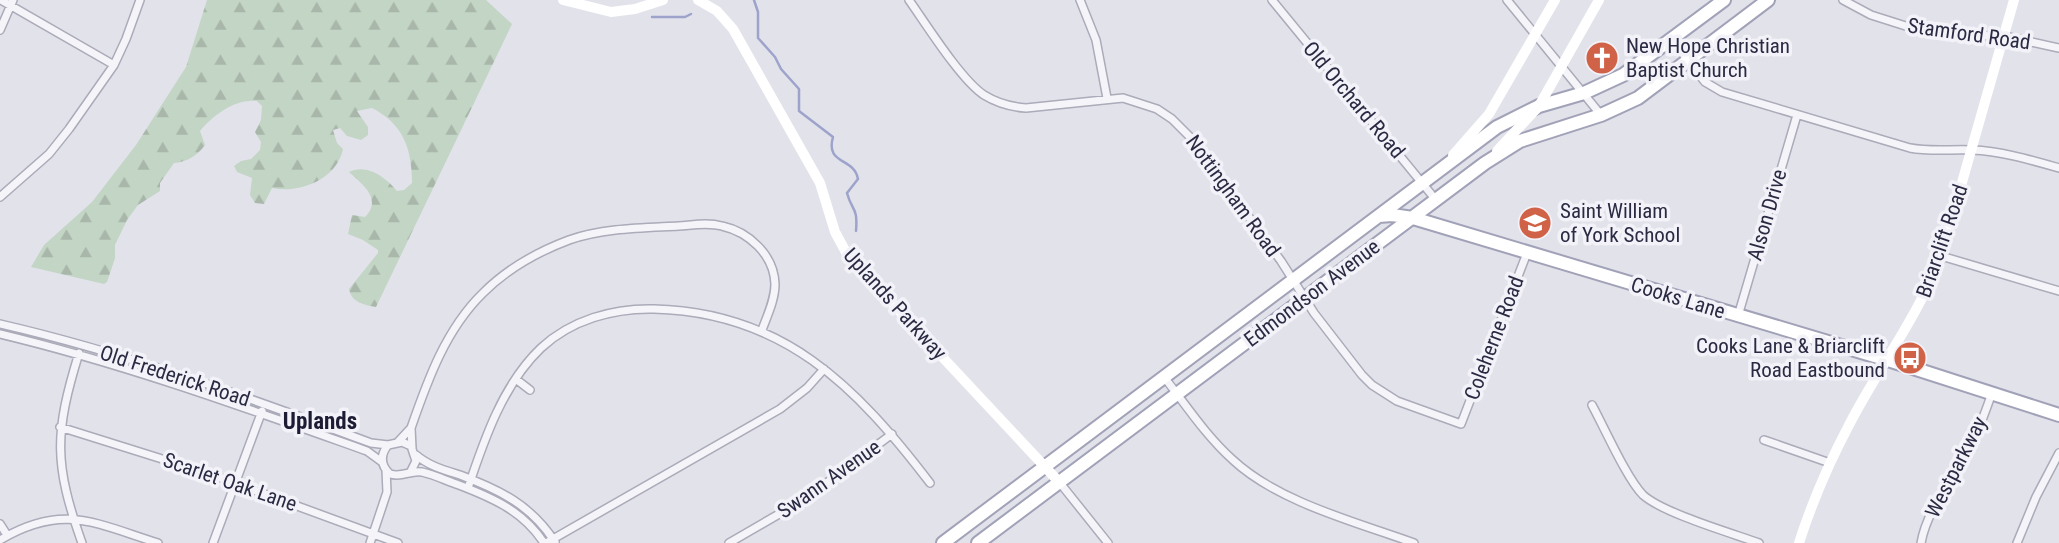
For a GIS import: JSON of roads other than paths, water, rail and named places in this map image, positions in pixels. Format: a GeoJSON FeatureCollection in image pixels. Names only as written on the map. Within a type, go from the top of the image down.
{"type":"FeatureCollection","features":[{"type":"Feature","properties":{"kind":"main road"},"geometry":{"type":"LineString","coordinates":[[1438,170],[1497,127],[1539,106],[1584,93],[1623,75],[1724,0]]}},
{"type":"Feature","properties":{"kind":"main road"},"geometry":{"type":"LineString","coordinates":[[1485,163],[1520,141],[1601,115],[1638,98],[1768,0]]}},
{"type":"Feature","properties":{"kind":"main road","name":"Edmondson Avenue"},"geometry":{"type":"LineString","coordinates":[[978,543],[1485,163]]}},
{"type":"Feature","properties":{"kind":"main road","name":"Edmondson Avenue"},"geometry":{"type":"LineString","coordinates":[[943,543],[1438,170]]}},
{"type":"Feature","properties":{"kind":"main road","name":"Cooks Lane"},"geometry":{"type":"LineString","coordinates":[[1376,216],[1413,218],[1888,360],[2059,415]]}},
{"type":"Feature","properties":{"kind":"street"},"geometry":{"type":"LineString","coordinates":[[1,0],[12,3],[114,65]]}},
{"type":"Feature","properties":{"kind":"street"},"geometry":{"type":"LineString","coordinates":[[0,197],[63,138],[114,65],[140,0]]}},
{"type":"Feature","properties":{"kind":"street"},"geometry":{"type":"LineString","coordinates":[[564,0],[611,12],[635,9],[663,0]]}},
{"type":"Feature","properties":{"kind":"street","name":"Uplands Parkway"},"geometry":{"type":"LineString","coordinates":[[698,0],[717,10],[733,29],[815,174],[835,232],[849,256],[1060,483]]}},
{"type":"Feature","properties":{"kind":"street","name":"Nottingham Road"},"geometry":{"type":"LineString","coordinates":[[909,0],[961,72],[984,95],[1013,107],[1026,108],[1123,97],[1157,109],[1181,126],[1351,363],[1372,384],[1397,401],[1461,424]]}},
{"type":"Feature","properties":{"kind":"street"},"geometry":{"type":"LineString","coordinates":[[1080,0],[1096,40],[1107,97]]}},
{"type":"Feature","properties":{"kind":"street","name":"Old Orchard Road"},"geometry":{"type":"LineString","coordinates":[[1272,0],[1436,200]]}},
{"type":"Feature","properties":{"kind":"street"},"geometry":{"type":"LineString","coordinates":[[1507,0],[1601,115]]}},
{"type":"Feature","properties":{"kind":"street","name":"Edmondson Avenue"},"geometry":{"type":"LineString","coordinates":[[1438,170],[1484,121],[1555,0]]}},
{"type":"Feature","properties":{"kind":"street","name":"Edmondson Avenue"},"geometry":{"type":"LineString","coordinates":[[1485,163],[1539,106],[1599,0]]}},
{"type":"Feature","properties":{"kind":"street","name":"Stamford Road"},"geometry":{"type":"LineString","coordinates":[[1843,0],[1871,15],[1912,28],[1956,35],[2004,36],[2059,48]]}},
{"type":"Feature","properties":{"kind":"street","name":"Briarclift Road"},"geometry":{"type":"LineString","coordinates":[[1799,543],[1830,463],[1854,415],[1924,298],[1941,256],[2014,0]]}},
{"type":"Feature","properties":{"kind":"street"},"geometry":{"type":"LineString","coordinates":[[0,30],[12,3]]}},
{"type":"Feature","properties":{"kind":"street"},"geometry":{"type":"LineString","coordinates":[[1672,40],[1712,88],[1910,148],[1939,152],[1971,150],[2059,168]]}},
{"type":"Feature","properties":{"kind":"street","name":"Alson Drive"},"geometry":{"type":"LineString","coordinates":[[1738,316],[1797,115]]}},
{"type":"Feature","properties":{"kind":"street"},"geometry":{"type":"LineString","coordinates":[[398,442],[411,428],[447,340],[469,307],[500,278],[527,259],[581,236],[628,228],[706,224],[721,225],[743,234],[761,248],[773,272],[773,297],[762,330]]}},
{"type":"Feature","properties":{"kind":"street","name":"Coleherne Road"},"geometry":{"type":"LineString","coordinates":[[1461,424],[1527,253]]}},
{"type":"Feature","properties":{"kind":"street"},"geometry":{"type":"LineString","coordinates":[[1941,256],[2059,291]]}},
{"type":"Feature","properties":{"kind":"street"},"geometry":{"type":"LineString","coordinates":[[468,488],[498,412],[532,358],[556,336],[574,325],[608,313],[647,309],[688,310],[727,318],[762,330],[787,344],[849,389],[892,434],[930,483]]}},
{"type":"Feature","properties":{"kind":"street"},"geometry":{"type":"LineString","coordinates":[[0,336],[2,324]]}},
{"type":"Feature","properties":{"kind":"street","name":"Old Frederick Road"},"geometry":{"type":"LineString","coordinates":[[2,324],[265,404],[371,443],[388,445]]}},
{"type":"Feature","properties":{"kind":"street","name":"Old Frederick Road"},"geometry":{"type":"LineString","coordinates":[[0,336],[78,355],[261,413],[368,452],[382,462]]}},
{"type":"Feature","properties":{"kind":"street"},"geometry":{"type":"LineString","coordinates":[[81,346],[67,391],[60,427],[61,467],[82,543]]}},
{"type":"Feature","properties":{"kind":"street"},"geometry":{"type":"LineString","coordinates":[[549,542],[780,409],[807,388],[824,369]]}},
{"type":"Feature","properties":{"kind":"street"},"geometry":{"type":"LineString","coordinates":[[1164,377],[1221,448],[1264,484],[1300,501],[1414,543]]}},
{"type":"Feature","properties":{"kind":"street"},"geometry":{"type":"LineString","coordinates":[[517,380],[530,390]]}},
{"type":"Feature","properties":{"kind":"street","name":"Westparkway"},"geometry":{"type":"LineString","coordinates":[[1921,543],[1934,510],[1977,435],[1992,392]]}},
{"type":"Feature","properties":{"kind":"street"},"geometry":{"type":"LineString","coordinates":[[213,543],[265,404]]}},
{"type":"Feature","properties":{"kind":"street"},"geometry":{"type":"LineString","coordinates":[[1592,405],[1632,479],[1647,498],[1759,543]]}},
{"type":"Feature","properties":{"kind":"street","name":"Scarlet Oak Lane"},"geometry":{"type":"LineString","coordinates":[[60,427],[235,483],[398,543]]}},
{"type":"Feature","properties":{"kind":"street"},"geometry":{"type":"LineString","coordinates":[[411,428],[416,461],[411,471]]}},
{"type":"Feature","properties":{"kind":"street","name":"Swann Avenue"},"geometry":{"type":"LineString","coordinates":[[729,543],[817,491],[892,434]]}},
{"type":"Feature","properties":{"kind":"street"},"geometry":{"type":"LineString","coordinates":[[1764,440],[1830,463]]}},
{"type":"Feature","properties":{"kind":"street"},"geometry":{"type":"LineString","coordinates":[[387,492],[382,455],[388,445],[407,443],[414,452],[433,466],[516,500],[538,519],[549,542]]}},
{"type":"Feature","properties":{"kind":"street"},"geometry":{"type":"LineString","coordinates":[[2017,543],[2036,497],[2059,453]]}},
{"type":"Feature","properties":{"kind":"street"},"geometry":{"type":"LineString","coordinates":[[386,470],[400,476]]}},
{"type":"Feature","properties":{"kind":"street"},"geometry":{"type":"LineString","coordinates":[[370,543],[387,492],[400,476],[411,471],[468,488],[510,508],[549,542]]}},
{"type":"Feature","properties":{"kind":"street"},"geometry":{"type":"LineString","coordinates":[[1060,483],[1108,543]]}},
{"type":"Feature","properties":{"kind":"street"},"geometry":{"type":"LineString","coordinates":[[0,523],[4,537],[38,521],[73,518],[158,543]]}},
{"type":"Feature","properties":{"kind":"waterway"},"geometry":{"type":"LineString","coordinates":[[754,0],[758,12],[758,38],[799,89],[799,111],[833,137],[832,146],[836,157],[855,172],[858,179],[847,193],[855,213],[856,231]]}},
{"type":"Feature","properties":{"kind":"waterway"},"geometry":{"type":"LineString","coordinates":[[652,17],[685,17],[691,14]]}},
{"type":"Feature","properties":{"kind":"place","name":"New Hope Christian Baptist Church"},"geometry":{"type":"Point","coordinates":[1602,58]}},
{"type":"Feature","properties":{"kind":"place","name":"Saint William of York School"},"geometry":{"type":"Point","coordinates":[1535,223]}},
{"type":"Feature","properties":{"kind":"place","name":"Cooks Lane & Briarclift Road Eastbound"},"geometry":{"type":"Point","coordinates":[1910,358]}},
{"type":"Feature","properties":{"kind":"district","name":"Uplands"},"geometry":{"type":"Point","coordinates":[320,421]}}]}
